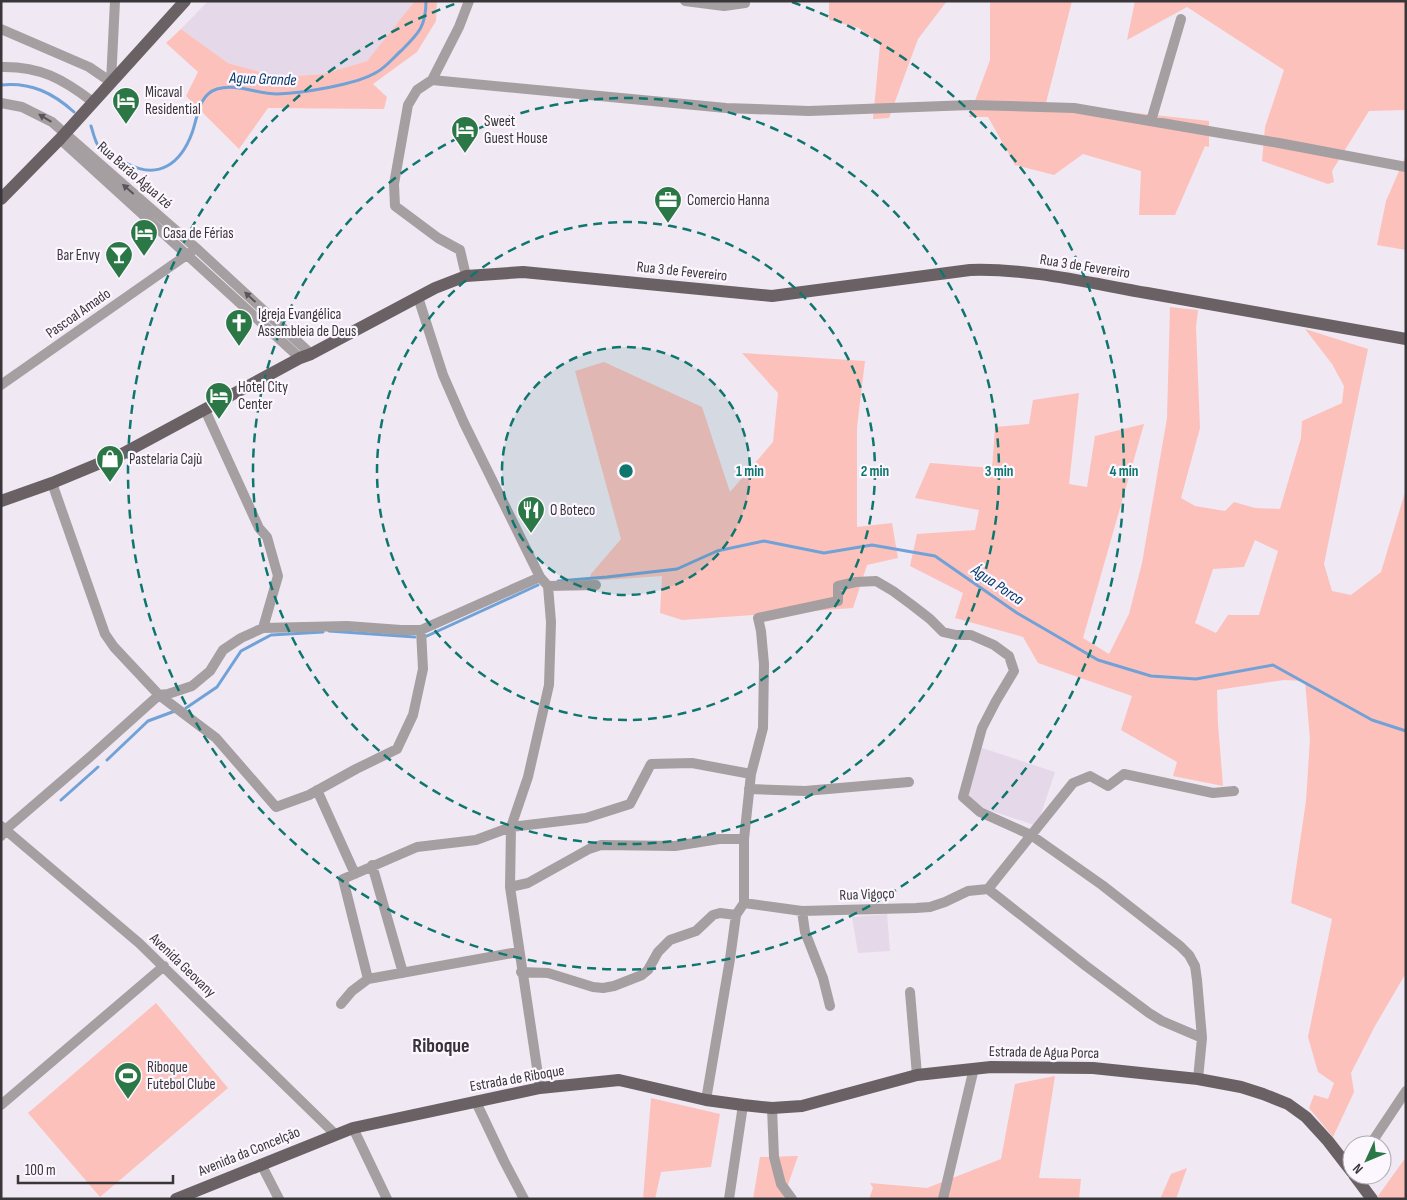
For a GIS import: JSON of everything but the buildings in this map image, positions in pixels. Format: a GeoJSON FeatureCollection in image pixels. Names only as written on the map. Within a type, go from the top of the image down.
{"type":"FeatureCollection","features":[{"type":"Feature","properties":{"kind":"main road"},"geometry":{"type":"LineString","coordinates":[[1,199],[63,136],[185,1]]}},
{"type":"Feature","properties":{"kind":"main road","name":"Rua 3 de Fevereiro"},"geometry":{"type":"LineString","coordinates":[[1,501],[52,483],[122,454],[435,288],[466,276],[523,272],[772,296],[970,270],[1008,271],[1092,283],[1406,339]]}},
{"type":"Feature","properties":{"kind":"main road","name":"Estrada de Agua Porca"},"geometry":{"type":"LineString","coordinates":[[706,1100],[772,1108],[802,1106],[917,1074],[991,1067],[1093,1068],[1198,1078],[1256,1092],[1288,1104],[1306,1117],[1342,1159]]}},
{"type":"Feature","properties":{"kind":"main road","name":"Estrada de Riboque"},"geometry":{"type":"LineString","coordinates":[[335,1134],[353,1128],[540,1088],[619,1080],[706,1100]]}},
{"type":"Feature","properties":{"kind":"main road","name":"Avenida da Concelção"},"geometry":{"type":"LineString","coordinates":[[176,1199],[335,1134]]}},
{"type":"Feature","properties":{"kind":"main road","name":"Estrada de Agua Porca"},"geometry":{"type":"LineString","coordinates":[[1362,1185],[1372,1199]]}},
{"type":"Feature","properties":{"kind":"street"},"geometry":{"type":"LineString","coordinates":[[111,82],[115,1]]}},
{"type":"Feature","properties":{"kind":"street"},"geometry":{"type":"LineString","coordinates":[[466,276],[460,250],[438,238],[395,206],[394,184],[408,105],[417,90],[432,80],[459,28],[469,1]]}},
{"type":"Feature","properties":{"kind":"street"},"geometry":{"type":"LineString","coordinates":[[685,1],[724,6],[745,1]]}},
{"type":"Feature","properties":{"kind":"street"},"geometry":{"type":"LineString","coordinates":[[1151,121],[1181,19]]}},
{"type":"Feature","properties":{"kind":"street"},"geometry":{"type":"LineString","coordinates":[[1,30],[89,67],[111,82]]}},
{"type":"Feature","properties":{"kind":"street"},"geometry":{"type":"LineString","coordinates":[[1,67],[26,68],[48,74],[65,82],[93,102]]}},
{"type":"Feature","properties":{"kind":"street"},"geometry":{"type":"LineString","coordinates":[[432,80],[726,108],[809,111],[980,105],[1074,108],[1406,167]]}},
{"type":"Feature","properties":{"kind":"street","name":"Rua Barão Água Izé"},"geometry":{"type":"LineString","coordinates":[[1,104],[22,107],[52,122],[63,136],[186,254],[306,356]]}},
{"type":"Feature","properties":{"kind":"street","name":"Rua Barão Água Izé"},"geometry":{"type":"LineString","coordinates":[[63,136],[196,248],[306,356]]}},
{"type":"Feature","properties":{"kind":"street","name":"Pascoal Amado"},"geometry":{"type":"LineString","coordinates":[[1,385],[196,248]]}},
{"type":"Feature","properties":{"kind":"street"},"geometry":{"type":"LineString","coordinates":[[418,298],[443,374],[457,407],[540,577],[548,586],[551,622],[549,685],[528,777],[510,827],[510,887],[518,952],[540,1088]]}},
{"type":"Feature","properties":{"kind":"street"},"geometry":{"type":"LineString","coordinates":[[205,410],[259,528],[268,536],[278,576],[264,628]]}},
{"type":"Feature","properties":{"kind":"street"},"geometry":{"type":"LineString","coordinates":[[52,483],[105,634],[114,647],[159,694],[216,738],[276,807],[309,795],[396,749],[413,715],[423,669],[421,630]]}},
{"type":"Feature","properties":{"kind":"street"},"geometry":{"type":"LineString","coordinates":[[3,831],[91,756],[159,694],[168,694],[192,686],[210,671],[223,650],[241,638],[264,628],[347,626],[421,630],[540,577]]}},
{"type":"Feature","properties":{"kind":"street"},"geometry":{"type":"LineString","coordinates":[[706,1100],[736,914],[744,903],[744,839],[749,789],[763,728],[764,664],[758,618],[838,601],[838,586],[856,582],[876,581],[893,590],[930,619],[943,632],[956,635],[971,635],[994,645],[1009,656],[1014,671],[982,728],[963,797],[980,812],[1031,836],[1102,885],[1189,955],[1196,966],[1202,1038],[1198,1078]]}},
{"type":"Feature","properties":{"kind":"street"},"geometry":{"type":"LineString","coordinates":[[548,586],[596,585]]}},
{"type":"Feature","properties":{"kind":"street"},"geometry":{"type":"LineString","coordinates":[[368,979],[343,879],[417,847],[476,840],[510,827],[586,818],[630,804],[651,764],[692,762],[751,774]]}},
{"type":"Feature","properties":{"kind":"street"},"geometry":{"type":"LineString","coordinates":[[1202,1038],[1162,1021],[1149,1013],[988,889],[1073,784],[1090,776],[1108,786],[1124,774],[1213,793],[1234,792]]}},
{"type":"Feature","properties":{"kind":"street"},"geometry":{"type":"LineString","coordinates":[[749,789],[805,792],[909,782]]}},
{"type":"Feature","properties":{"kind":"street"},"geometry":{"type":"LineString","coordinates":[[318,790],[356,874]]}},
{"type":"Feature","properties":{"kind":"street","name":"Avenida Geovany"},"geometry":{"type":"LineString","coordinates":[[3,831],[28,848],[164,966],[335,1134]]}},
{"type":"Feature","properties":{"kind":"street"},"geometry":{"type":"LineString","coordinates":[[510,887],[528,883],[589,849],[601,845],[675,846],[719,839],[744,839]]}},
{"type":"Feature","properties":{"kind":"street"},"geometry":{"type":"LineString","coordinates":[[372,865],[403,972]]}},
{"type":"Feature","properties":{"kind":"street","name":"Rua Vigoço"},"geometry":{"type":"LineString","coordinates":[[744,903],[802,911],[930,907],[968,891],[988,889]]}},
{"type":"Feature","properties":{"kind":"street"},"geometry":{"type":"LineString","coordinates":[[802,911],[805,932],[823,978],[830,1006]]}},
{"type":"Feature","properties":{"kind":"street"},"geometry":{"type":"LineString","coordinates":[[521,972],[548,972],[594,987],[614,986],[642,975],[648,970],[658,952],[670,940],[696,931],[713,915],[720,913],[736,914]]}},
{"type":"Feature","properties":{"kind":"street"},"geometry":{"type":"LineString","coordinates":[[341,1004],[352,990],[368,979],[518,952]]}},
{"type":"Feature","properties":{"kind":"street"},"geometry":{"type":"LineString","coordinates":[[1,1106],[164,966]]}},
{"type":"Feature","properties":{"kind":"street"},"geometry":{"type":"LineString","coordinates":[[910,992],[917,1074]]}},
{"type":"Feature","properties":{"kind":"street"},"geometry":{"type":"LineString","coordinates":[[942,1199],[974,1068]]}},
{"type":"Feature","properties":{"kind":"street"},"geometry":{"type":"LineString","coordinates":[[1377,1135],[1406,1091]]}},
{"type":"Feature","properties":{"kind":"street"},"geometry":{"type":"LineString","coordinates":[[476,1102],[524,1199]]}},
{"type":"Feature","properties":{"kind":"street"},"geometry":{"type":"LineString","coordinates":[[729,1199],[743,1105]]}},
{"type":"Feature","properties":{"kind":"street"},"geometry":{"type":"LineString","coordinates":[[772,1108],[774,1157],[781,1184],[792,1199]]}},
{"type":"Feature","properties":{"kind":"street"},"geometry":{"type":"LineString","coordinates":[[353,1128],[387,1199]]}},
{"type":"Feature","properties":{"kind":"street"},"geometry":{"type":"LineString","coordinates":[[261,1164],[279,1199]]}},
{"type":"Feature","properties":{"kind":"shaded area"},"geometry":{"type":"Polygon","coordinates":[[[208,1],[416,2],[367,61],[323,74],[279,77],[228,63],[181,29],[208,1]]]}},
{"type":"Feature","properties":{"kind":"shaded area"},"geometry":{"type":"Polygon","coordinates":[[[415,1],[437,1],[436,21],[417,52],[373,84],[387,97],[384,109],[268,108],[239,149],[186,96],[198,72],[166,43],[181,29],[228,63],[279,77],[323,74],[367,61],[415,1]]]}},
{"type":"Feature","properties":{"kind":"shaded area"},"geometry":{"type":"Polygon","coordinates":[[[829,1],[947,1],[918,39],[889,118],[873,119],[880,45],[859,28],[829,20],[829,1]]]}},
{"type":"Feature","properties":{"kind":"shaded area"},"geometry":{"type":"Polygon","coordinates":[[[990,1],[1072,1],[1046,103],[1209,121],[1209,147],[1205,146],[1175,215],[1139,215],[1141,171],[1083,154],[1054,175],[1015,165],[988,117],[969,117],[990,60],[990,1]]]}},
{"type":"Feature","properties":{"kind":"shaded area"},"geometry":{"type":"Polygon","coordinates":[[[1135,1],[1406,1],[1406,110],[1369,111],[1332,171],[1334,182],[1328,184],[1262,161],[1265,127],[1284,70],[1187,7],[1127,40],[1135,1]]]}},
{"type":"Feature","properties":{"kind":"shaded area"},"geometry":{"type":"Polygon","coordinates":[[[1406,155],[1406,250],[1377,245],[1386,201],[1406,155]]]}},
{"type":"Feature","properties":{"kind":"shaded area"},"geometry":{"type":"Polygon","coordinates":[[[1170,307],[1198,310],[1196,327],[1200,428],[1181,498],[1195,506],[1225,511],[1234,502],[1255,508],[1280,509],[1301,438],[1302,421],[1342,403],[1344,386],[1332,364],[1305,329],[1368,349],[1324,564],[1332,591],[1351,595],[1381,572],[1406,489],[1406,973],[1375,1026],[1351,1073],[1354,1092],[1333,1137],[1309,1108],[1314,1095],[1328,1099],[1334,1083],[1318,1072],[1308,1037],[1332,919],[1291,903],[1306,801],[1310,739],[1305,681],[1284,680],[1217,690],[1223,786],[1173,776],[1177,762],[1121,730],[1132,696],[1038,663],[1023,637],[955,618],[963,593],[910,566],[917,534],[975,530],[979,510],[915,498],[930,463],[992,468],[995,427],[1029,424],[1033,400],[1079,393],[1069,484],[1087,487],[1095,436],[1144,424],[1083,638],[1109,654],[1129,614],[1142,563],[1167,418],[1170,307]],[[1255,540],[1244,567],[1213,569],[1195,623],[1216,633],[1228,615],[1259,615],[1278,551],[1255,540]]]}},
{"type":"Feature","properties":{"kind":"shaded area"},"geometry":{"type":"Polygon","coordinates":[[[742,353],[865,361],[857,427],[857,527],[892,523],[898,558],[867,565],[853,608],[682,620],[660,613],[662,576],[589,581],[591,574],[621,539],[575,371],[604,362],[702,407],[730,492],[773,442],[778,393],[742,353]]]}},
{"type":"Feature","properties":{"kind":"shaded area"},"geometry":{"type":"Polygon","coordinates":[[[979,747],[1055,772],[1037,826],[962,801],[979,747]]]}},
{"type":"Feature","properties":{"kind":"shaded area"},"geometry":{"type":"Polygon","coordinates":[[[887,914],[890,951],[858,953],[852,917],[887,914]]]}},
{"type":"Feature","properties":{"kind":"shaded area","name":"Riboque Futebol Clube"},"geometry":{"type":"Polygon","coordinates":[[[156,1003],[228,1088],[100,1197],[28,1113],[156,1003]]]}},
{"type":"Feature","properties":{"kind":"shaded area"},"geometry":{"type":"Polygon","coordinates":[[[1055,1076],[1039,1178],[1081,1179],[1079,1199],[869,1199],[873,1188],[870,1183],[927,1188],[1001,1159],[1015,1084],[1055,1076]]]}},
{"type":"Feature","properties":{"kind":"shaded area"},"geometry":{"type":"Polygon","coordinates":[[[651,1098],[720,1114],[711,1167],[661,1172],[655,1199],[643,1199],[651,1098]]]}},
{"type":"Feature","properties":{"kind":"shaded area"},"geometry":{"type":"Polygon","coordinates":[[[798,1156],[783,1199],[753,1199],[760,1157],[798,1156]]]}},
{"type":"Feature","properties":{"kind":"shaded area"},"geometry":{"type":"Polygon","coordinates":[[[1406,1157],[1406,1199],[1380,1199],[1378,1196],[1386,1185],[1392,1185],[1392,1176],[1406,1157]]]}},
{"type":"Feature","properties":{"kind":"shaded area"},"geometry":{"type":"Polygon","coordinates":[[[1187,1168],[1176,1199],[1160,1199],[1171,1174],[1187,1168]]]}},
{"type":"Feature","properties":{"kind":"waterway","name":"Agua Grande"},"geometry":{"type":"LineString","coordinates":[[91,126],[95,140],[108,155],[139,168],[150,170],[168,166],[182,153],[192,133],[202,101],[211,92],[224,87],[232,87],[270,94],[288,93],[328,88],[368,77],[387,65],[417,34],[425,17],[426,1]]}},
{"type":"Feature","properties":{"kind":"waterway"},"geometry":{"type":"LineString","coordinates":[[1,85],[22,85],[41,90],[58,99],[74,112]]}},
{"type":"Feature","properties":{"kind":"waterway","name":"Água Porca"},"geometry":{"type":"LineString","coordinates":[[558,581],[677,569],[717,551],[764,541],[824,553],[872,545],[935,556],[1017,613],[1098,660],[1151,676],[1196,679],[1273,665],[1372,720],[1406,731]]}},
{"type":"Feature","properties":{"kind":"waterway"},"geometry":{"type":"LineString","coordinates":[[427,636],[538,585]]}},
{"type":"Feature","properties":{"kind":"waterway"},"geometry":{"type":"LineString","coordinates":[[329,631],[415,637]]}},
{"type":"Feature","properties":{"kind":"waterway"},"geometry":{"type":"LineString","coordinates":[[186,708],[217,687],[241,651],[271,635],[323,632]]}},
{"type":"Feature","properties":{"kind":"waterway"},"geometry":{"type":"LineString","coordinates":[[107,760],[148,721],[175,711]]}},
{"type":"Feature","properties":{"kind":"waterway"},"geometry":{"type":"LineString","coordinates":[[61,800],[98,767]]}},
{"type":"Feature","properties":{"kind":"place","name":"Micaval Residential"},"geometry":{"type":"Point","coordinates":[126,125]}},
{"type":"Feature","properties":{"kind":"place","name":"Sweet Guest House"},"geometry":{"type":"Point","coordinates":[465,154]}},
{"type":"Feature","properties":{"kind":"place","name":"Comercio Hanna"},"geometry":{"type":"Point","coordinates":[668,224]}},
{"type":"Feature","properties":{"kind":"place","name":"Casa de Férias"},"geometry":{"type":"Point","coordinates":[144,257]}},
{"type":"Feature","properties":{"kind":"place","name":"Bar Envy"},"geometry":{"type":"Point","coordinates":[119,279]}},
{"type":"Feature","properties":{"kind":"place","name":"Igreja Evangélica Assembleia de Deus"},"geometry":{"type":"Point","coordinates":[239,347]}},
{"type":"Feature","properties":{"kind":"place","name":"Hotel City Center"},"geometry":{"type":"Point","coordinates":[219,420]}},
{"type":"Feature","properties":{"kind":"place","name":"Pastelaria Cajù"},"geometry":{"type":"Point","coordinates":[110,483]}},
{"type":"Feature","properties":{"kind":"place","name":"O Boteco"},"geometry":{"type":"Point","coordinates":[531,534]}},
{"type":"Feature","properties":{"kind":"place","name":"Riboque Futebol Clube"},"geometry":{"type":"Point","coordinates":[128,1100]}},
{"type":"Feature","properties":{"kind":"district","name":"Riboque"},"geometry":{"type":"Point","coordinates":[441,1045]}}]}
